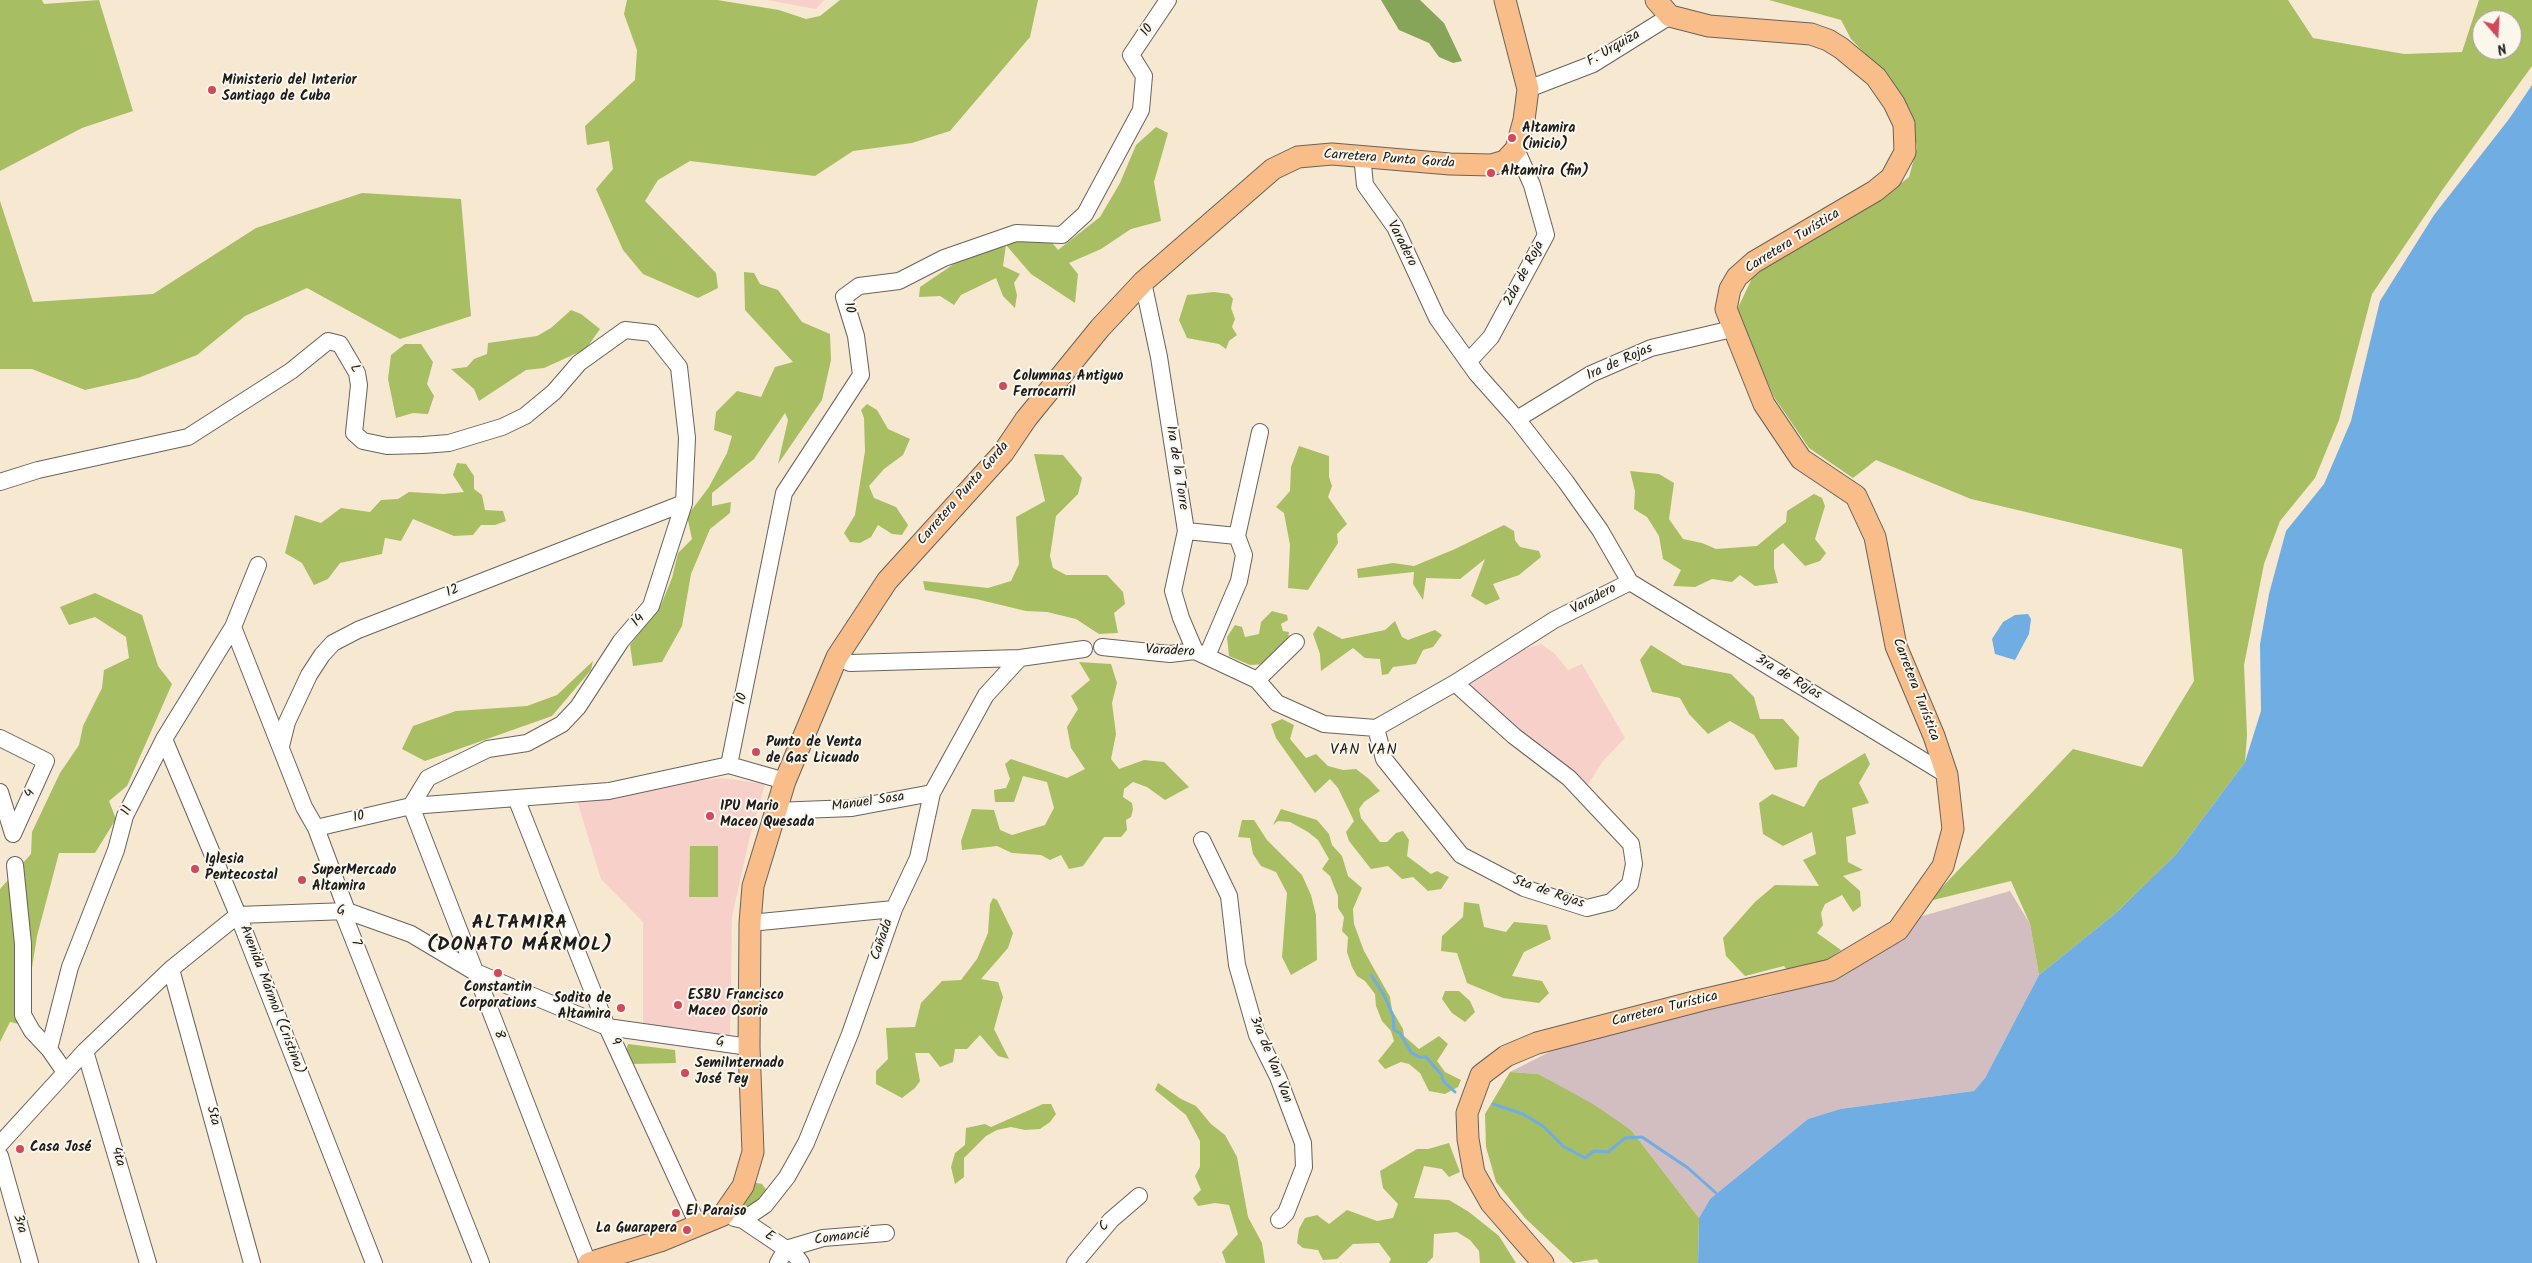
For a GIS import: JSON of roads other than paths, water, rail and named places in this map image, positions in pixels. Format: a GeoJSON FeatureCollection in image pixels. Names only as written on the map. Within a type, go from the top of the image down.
{"type":"FeatureCollection","features":[{"type":"Feature","properties":{"kind":"main road"},"geometry":{"type":"LineString","coordinates":[[1505,0],[1528,90],[1524,120],[1516,149]]}},
{"type":"Feature","properties":{"kind":"main road","name":"Carretera Turística"},"geometry":{"type":"LineString","coordinates":[[1543,1263],[1491,1203],[1474,1173],[1468,1139],[1468,1113],[1481,1075],[1506,1056],[1537,1043],[1702,1000],[1831,970],[1898,930],[1943,866],[1953,829],[1947,775],[1934,736],[1896,646],[1875,537],[1856,496],[1801,459],[1764,404],[1732,329],[1726,310],[1730,289],[1738,276],[1754,262],[1875,191],[1891,178],[1905,152],[1904,124],[1894,103],[1876,77],[1828,40],[1811,34],[1709,26],[1663,8]]}},
{"type":"Feature","properties":{"kind":"main road","name":"Carretera Punta Gorda"},"geometry":{"type":"LineString","coordinates":[[733,1218],[753,1152],[749,1047],[750,924],[753,886],[785,781],[837,657],[886,581],[1003,453],[1026,419],[1094,336],[1143,282],[1273,168],[1298,157],[1332,154],[1362,155],[1450,164],[1492,165],[1505,161],[1516,149]]}},
{"type":"Feature","properties":{"kind":"main road"},"geometry":{"type":"LineString","coordinates":[[588,1263],[660,1242],[698,1225],[733,1218]]}},
{"type":"Feature","properties":{"kind":"main road"},"geometry":{"type":"LineString","coordinates":[[651,1263],[660,1242]]}},
{"type":"Feature","properties":{"kind":"street","name":"10"},"geometry":{"type":"LineString","coordinates":[[729,765],[784,493],[861,375],[856,336],[844,297],[860,286],[899,281],[944,258],[1016,233],[1062,235],[1085,214],[1141,110],[1144,76],[1131,55],[1168,0]]}},
{"type":"Feature","properties":{"kind":"street","name":"F. Urquiza"},"geometry":{"type":"LineString","coordinates":[[1528,90],[1593,64],[1663,8]]}},
{"type":"Feature","properties":{"kind":"street","name":"2da de Roja"},"geometry":{"type":"LineString","coordinates":[[1468,362],[1491,337],[1546,235],[1532,185],[1516,149]]}},
{"type":"Feature","properties":{"kind":"street","name":"Varadero"},"geometry":{"type":"LineString","coordinates":[[1102,647],[1170,654],[1201,653],[1257,680],[1277,703],[1324,724],[1376,728],[1455,683],[1554,620],[1630,582],[1600,530],[1517,419],[1468,362],[1437,318],[1394,227],[1365,185],[1362,155]]}},
{"type":"Feature","properties":{"kind":"street","name":"1ra de la Torre"},"geometry":{"type":"LineString","coordinates":[[1143,282],[1159,357],[1186,531],[1174,591],[1181,618],[1201,653]]}},
{"type":"Feature","properties":{"kind":"street","name":"1ra de Rojas"},"geometry":{"type":"LineString","coordinates":[[1517,419],[1591,374],[1651,348],[1732,329]]}},
{"type":"Feature","properties":{"kind":"street","name":"L"},"geometry":{"type":"LineString","coordinates":[[0,482],[38,470],[188,437],[291,370],[328,340],[340,344],[357,373],[359,385],[354,433],[363,441],[387,446],[423,446],[476,437],[510,424],[525,416],[554,392],[579,363],[625,330],[652,333]]}},
{"type":"Feature","properties":{"kind":"street","name":"14"},"geometry":{"type":"LineString","coordinates":[[411,806],[428,778],[488,748],[527,743],[562,724],[578,707],[621,641],[651,606],[684,503],[687,438],[679,367],[652,333]]}},
{"type":"Feature","properties":{"kind":"street"},"geometry":{"type":"LineString","coordinates":[[1201,653],[1239,582],[1244,555],[1237,536],[1260,432]]}},
{"type":"Feature","properties":{"kind":"street","name":"12"},"geometry":{"type":"LineString","coordinates":[[280,746],[287,722],[309,675],[322,655],[333,643],[376,623],[684,503]]}},
{"type":"Feature","properties":{"kind":"street"},"geometry":{"type":"LineString","coordinates":[[1186,531],[1237,536]]}},
{"type":"Feature","properties":{"kind":"street","name":"11"},"geometry":{"type":"LineString","coordinates":[[49,1049],[70,967],[116,850],[125,816],[164,740],[233,627],[258,565]]}},
{"type":"Feature","properties":{"kind":"street","name":"3ra de Rojas"},"geometry":{"type":"LineString","coordinates":[[1630,582],[1947,775]]}},
{"type":"Feature","properties":{"kind":"street","name":"7"},"geometry":{"type":"LineString","coordinates":[[233,627],[304,807],[316,828],[347,911],[343,914],[481,1263]]}},
{"type":"Feature","properties":{"kind":"street"},"geometry":{"type":"LineString","coordinates":[[1257,680],[1296,642]]}},
{"type":"Feature","properties":{"kind":"street"},"geometry":{"type":"LineString","coordinates":[[837,657],[850,663],[1020,658],[1084,649]]}},
{"type":"Feature","properties":{"kind":"street","name":"Cañada"},"geometry":{"type":"LineString","coordinates":[[733,1218],[765,1205],[787,1177],[806,1143],[850,1034],[894,909],[918,858],[932,793],[986,695],[1020,658]]}},
{"type":"Feature","properties":{"kind":"street","name":"5ta de Rojas"},"geometry":{"type":"LineString","coordinates":[[1376,728],[1384,759],[1461,855],[1524,888],[1587,908],[1611,902],[1630,884],[1634,864],[1631,844],[1569,778],[1514,736],[1455,683]]}},
{"type":"Feature","properties":{"kind":"street","name":"4"},"geometry":{"type":"LineString","coordinates":[[0,738],[46,761],[13,834],[0,792]]}},
{"type":"Feature","properties":{"kind":"street","name":"Avenida Mármol (Cristina)"},"geometry":{"type":"LineString","coordinates":[[164,740],[238,915],[374,1263]]}},
{"type":"Feature","properties":{"kind":"street","name":"10"},"geometry":{"type":"LineString","coordinates":[[316,828],[411,806],[609,790],[729,765],[785,781]]}},
{"type":"Feature","properties":{"kind":"street","name":"Manuel Sosa"},"geometry":{"type":"LineString","coordinates":[[775,812],[852,808],[932,793]]}},
{"type":"Feature","properties":{"kind":"street","name":"9"},"geometry":{"type":"LineString","coordinates":[[516,798],[607,1027],[698,1225]]}},
{"type":"Feature","properties":{"kind":"street","name":"8"},"geometry":{"type":"LineString","coordinates":[[411,806],[473,971],[588,1263]]}},
{"type":"Feature","properties":{"kind":"street","name":"3ra de Van Van"},"geometry":{"type":"LineString","coordinates":[[1202,840],[1229,896],[1237,965],[1257,1036],[1278,1077],[1304,1143],[1304,1167],[1286,1213],[1280,1220]]}},
{"type":"Feature","properties":{"kind":"street"},"geometry":{"type":"LineString","coordinates":[[15,865],[23,944],[23,1015],[32,1031],[49,1049],[65,1072]]}},
{"type":"Feature","properties":{"kind":"street"},"geometry":{"type":"LineString","coordinates":[[750,924],[894,909]]}},
{"type":"Feature","properties":{"kind":"street","name":"G"},"geometry":{"type":"LineString","coordinates":[[238,915],[347,911],[411,934],[473,971],[607,1027],[749,1047]]}},
{"type":"Feature","properties":{"kind":"street"},"geometry":{"type":"LineString","coordinates":[[0,1144],[85,1051],[171,969],[238,915]]}},
{"type":"Feature","properties":{"kind":"street","name":"5ta"},"geometry":{"type":"LineString","coordinates":[[171,969],[252,1263]]}},
{"type":"Feature","properties":{"kind":"street","name":"4ta"},"geometry":{"type":"LineString","coordinates":[[85,1051],[148,1263]]}},
{"type":"Feature","properties":{"kind":"street","name":"3ra"},"geometry":{"type":"LineString","coordinates":[[0,1156],[30,1263]]}},
{"type":"Feature","properties":{"kind":"street","name":"C"},"geometry":{"type":"LineString","coordinates":[[1075,1263],[1111,1220],[1139,1196]]}},
{"type":"Feature","properties":{"kind":"street","name":"E"},"geometry":{"type":"LineString","coordinates":[[733,1218],[782,1256],[801,1263]]}},
{"type":"Feature","properties":{"kind":"street","name":"Comancié"},"geometry":{"type":"LineString","coordinates":[[782,1256],[823,1238],[886,1233]]}},
{"type":"Feature","properties":{"kind":"water"},"geometry":{"type":"Polygon","coordinates":[[[2532,85],[2532,1263],[1698,1263],[1699,1218],[1710,1199],[1808,1119],[1840,1109],[1974,1091],[1985,1078],[2039,975],[2117,912],[2177,853],[2245,762],[2261,711],[2260,644],[2269,594],[2286,531],[2324,484],[2351,421],[2380,301],[2434,215],[2509,119],[2532,85]]]}},
{"type":"Feature","properties":{"kind":"water"},"geometry":{"type":"Polygon","coordinates":[[[2028,614],[2031,619],[2029,634],[2015,660],[1995,654],[1992,639],[2003,622],[2015,615],[2028,614]]]}},
{"type":"Feature","properties":{"kind":"waterway"},"geometry":{"type":"LineString","coordinates":[[1371,975],[1384,995],[1393,1016],[1394,1030],[1400,1033],[1411,1052],[1419,1057],[1426,1057],[1441,1074],[1444,1082],[1455,1092]]}},
{"type":"Feature","properties":{"kind":"waterway"},"geometry":{"type":"LineString","coordinates":[[1493,1104],[1523,1114],[1543,1126],[1563,1146],[1585,1158],[1594,1151],[1608,1152],[1625,1138],[1642,1137],[1688,1168],[1716,1193]]}},
{"type":"Feature","properties":{"kind":"place","name":"Ministerio del Interior Santiago de Cuba"},"geometry":{"type":"Point","coordinates":[212,90]}},
{"type":"Feature","properties":{"kind":"place","name":"Altamira (inicio)"},"geometry":{"type":"Point","coordinates":[1512,138]}},
{"type":"Feature","properties":{"kind":"place","name":"Altamira (fin)"},"geometry":{"type":"Point","coordinates":[1491,173]}},
{"type":"Feature","properties":{"kind":"place","name":"Columnas Antiguo Ferrocarril"},"geometry":{"type":"Point","coordinates":[1003,386]}},
{"type":"Feature","properties":{"kind":"place","name":"Punto de Venta de Gas Licuado"},"geometry":{"type":"Point","coordinates":[756,752]}},
{"type":"Feature","properties":{"kind":"place","name":"IPU Mario Maceo Quesada"},"geometry":{"type":"Point","coordinates":[710,816]}},
{"type":"Feature","properties":{"kind":"place","name":"Iglesia Pentecostal"},"geometry":{"type":"Point","coordinates":[195,869]}},
{"type":"Feature","properties":{"kind":"place","name":"SuperMercado Altamira"},"geometry":{"type":"Point","coordinates":[302,880]}},
{"type":"Feature","properties":{"kind":"place","name":"Constantin Corporations"},"geometry":{"type":"Point","coordinates":[498,973]}},
{"type":"Feature","properties":{"kind":"place","name":"ESBU Francisco Maceo Osorio"},"geometry":{"type":"Point","coordinates":[678,1005]}},
{"type":"Feature","properties":{"kind":"place","name":"Sodito de Altamira"},"geometry":{"type":"Point","coordinates":[621,1008]}},
{"type":"Feature","properties":{"kind":"place","name":"SemiInternado José Tey"},"geometry":{"type":"Point","coordinates":[685,1073]}},
{"type":"Feature","properties":{"kind":"place","name":"Casa José"},"geometry":{"type":"Point","coordinates":[20,1149]}},
{"type":"Feature","properties":{"kind":"place","name":"El Paraiso"},"geometry":{"type":"Point","coordinates":[676,1213]}},
{"type":"Feature","properties":{"kind":"place","name":"La Guarapera"},"geometry":{"type":"Point","coordinates":[687,1230]}},
{"type":"Feature","properties":{"kind":"district","name":"VAN VAN"},"geometry":{"type":"Point","coordinates":[1364,751]}},
{"type":"Feature","properties":{"kind":"district","name":"ALTAMIRA (DONATO MÁRMOL)"},"geometry":{"type":"Point","coordinates":[520,936]}}]}
